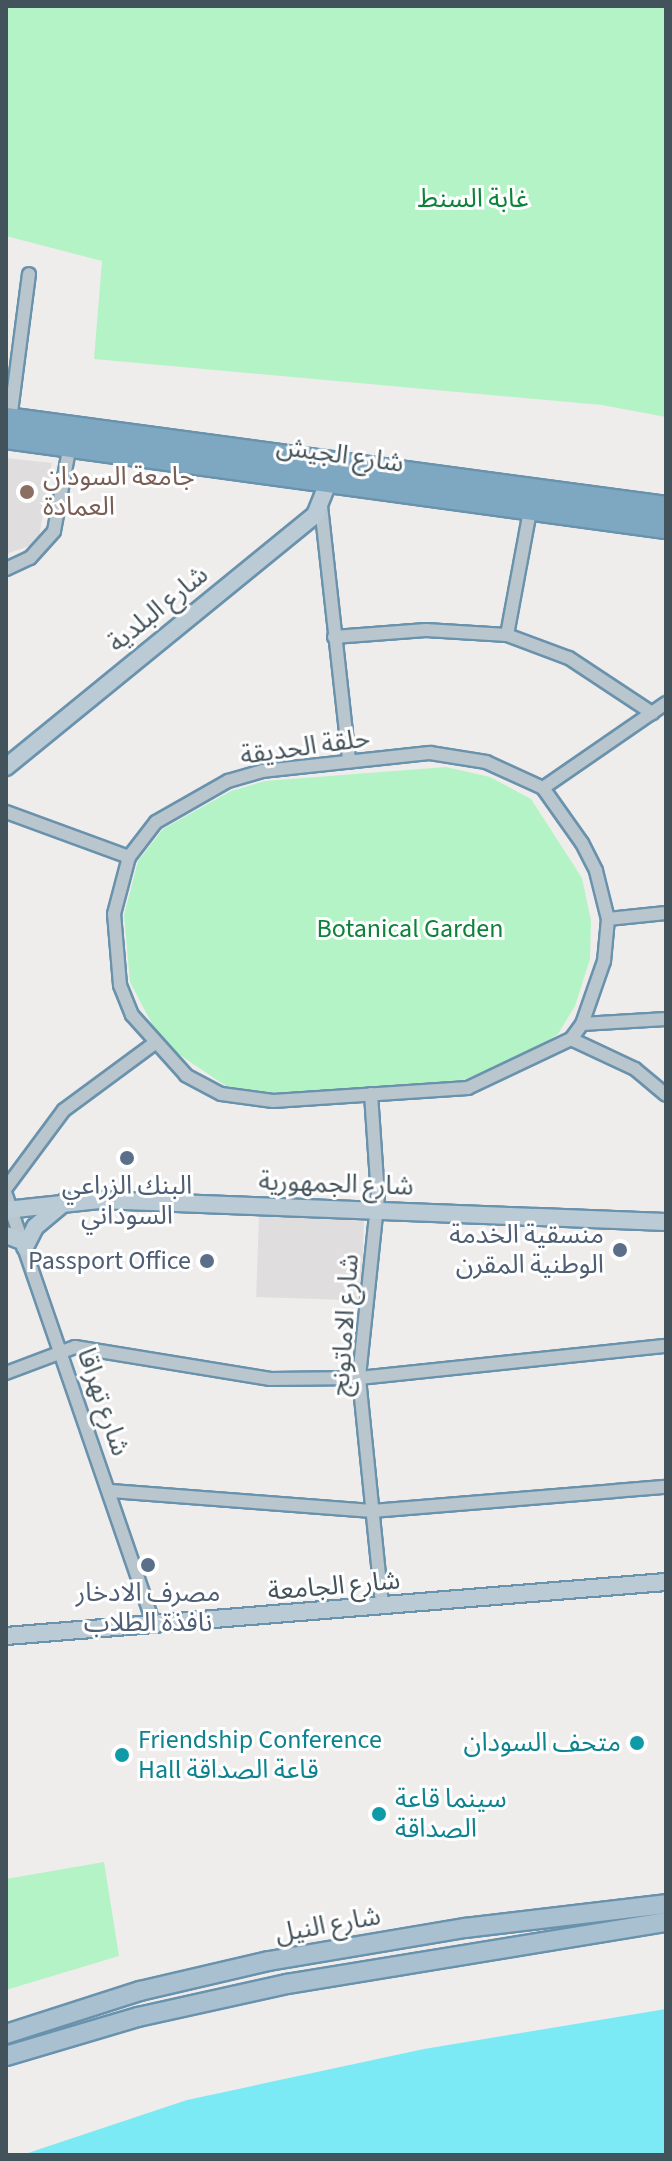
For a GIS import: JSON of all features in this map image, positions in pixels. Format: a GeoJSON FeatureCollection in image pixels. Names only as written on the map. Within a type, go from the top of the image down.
{"type":"FeatureCollection","features":[{"type":"Feature","properties":{"kind":"highway","name":"شارع الجيش"},"geometry":{"type":"LineString","coordinates":[[7,425],[70,445],[530,511],[666,527]]}},
{"type":"Feature","properties":{"kind":"highway","name":"شارع الجيش"},"geometry":{"type":"LineString","coordinates":[[7,425],[666,508]]}},
{"type":"Feature","properties":{"kind":"main road"},"geometry":{"type":"LineString","coordinates":[[321,506],[328,482]]}},
{"type":"Feature","properties":{"kind":"main road","name":"شارع البلدية"},"geometry":{"type":"LineString","coordinates":[[6,767],[321,506]]}},
{"type":"Feature","properties":{"kind":"main road"},"geometry":{"type":"LineString","coordinates":[[18,1241],[67,1200]]}},
{"type":"Feature","properties":{"kind":"main road","name":"شارع الجمهورية"},"geometry":{"type":"LineString","coordinates":[[7,1204],[67,1200],[666,1222]]}},
{"type":"Feature","properties":{"kind":"main road","name":"شارع الجامعة"},"geometry":{"type":"LineString","coordinates":[[6,1636],[666,1582]]}},
{"type":"Feature","properties":{"kind":"main road","name":"شارع النيل"},"geometry":{"type":"LineString","coordinates":[[6,2034],[179,1980],[465,1928],[659,1914]]}},
{"type":"Feature","properties":{"kind":"main road","name":"شارع النيل"},"geometry":{"type":"LineString","coordinates":[[6,2056],[184,2005],[659,1914]]}},
{"type":"Feature","properties":{"kind":"main road"},"geometry":{"type":"LineString","coordinates":[[465,1928],[470,1951]]}},
{"type":"Feature","properties":{"kind":"main road"},"geometry":{"type":"LineString","coordinates":[[179,1980],[184,2005]]}},
{"type":"Feature","properties":{"kind":"street"},"geometry":{"type":"LineString","coordinates":[[7,425],[29,274]]}},
{"type":"Feature","properties":{"kind":"street"},"geometry":{"type":"LineString","coordinates":[[6,569],[30,558],[54,531],[70,445]]}},
{"type":"Feature","properties":{"kind":"street"},"geometry":{"type":"LineString","coordinates":[[321,506],[349,761]]}},
{"type":"Feature","properties":{"kind":"street"},"geometry":{"type":"LineString","coordinates":[[507,635],[530,511]]}},
{"type":"Feature","properties":{"kind":"street"},"geometry":{"type":"LineString","coordinates":[[334,637],[426,630],[507,635],[569,658],[652,713]]}},
{"type":"Feature","properties":{"kind":"street"},"geometry":{"type":"LineString","coordinates":[[543,788],[665,705]]}},
{"type":"Feature","properties":{"kind":"street","name":"حلقة الحديقة"},"geometry":{"type":"LineString","coordinates":[[430,753],[461,756],[543,788],[596,871],[608,919],[604,961],[582,1024],[571,1039],[468,1088],[273,1101],[221,1094],[186,1075],[132,1015],[114,951],[114,914],[129,857],[156,822],[228,781],[349,761],[430,753]]}},
{"type":"Feature","properties":{"kind":"street"},"geometry":{"type":"LineString","coordinates":[[6,812],[129,857]]}},
{"type":"Feature","properties":{"kind":"street"},"geometry":{"type":"LineString","coordinates":[[608,919],[666,913]]}},
{"type":"Feature","properties":{"kind":"street"},"geometry":{"type":"LineString","coordinates":[[582,1024],[666,1019]]}},
{"type":"Feature","properties":{"kind":"street"},"geometry":{"type":"LineString","coordinates":[[571,1039],[613,1056],[666,1095]]}},
{"type":"Feature","properties":{"kind":"street"},"geometry":{"type":"LineString","coordinates":[[6,1188],[64,1110],[155,1043]]}},
{"type":"Feature","properties":{"kind":"street","name":"شارع الاماتونج"},"geometry":{"type":"LineString","coordinates":[[371,1094],[375,1210],[359,1378],[382,1606]]}},
{"type":"Feature","properties":{"kind":"street","name":"شارع تهراقا"},"geometry":{"type":"LineString","coordinates":[[7,1204],[111,1491],[154,1624]]}},
{"type":"Feature","properties":{"kind":"street"},"geometry":{"type":"LineString","coordinates":[[6,1373],[81,1347],[257,1378],[359,1378],[666,1346]]}},
{"type":"Feature","properties":{"kind":"street"},"geometry":{"type":"LineString","coordinates":[[111,1491],[372,1511],[666,1487]]}},
{"type":"Feature","properties":{"kind":"shaded area","name":"جامعة السودان العمادة"},"geometry":{"type":"Polygon","coordinates":[[[6,458],[52,463],[38,543],[6,554],[6,458]]]}},
{"type":"Feature","properties":{"kind":"shaded area"},"geometry":{"type":"Polygon","coordinates":[[[259,1216],[364,1220],[361,1301],[256,1297],[259,1216]]]}},
{"type":"Feature","properties":{"kind":"green space","name":"غابة السنط"},"geometry":{"type":"Polygon","coordinates":[[[6,6],[666,6],[666,417],[602,405],[94,359],[102,261],[6,236],[6,6]]]}},
{"type":"Feature","properties":{"kind":"green space","name":"Botanical Garden"},"geometry":{"type":"Polygon","coordinates":[[[446,767],[490,777],[531,799],[582,878],[591,921],[590,959],[575,1006],[558,1034],[523,1057],[452,1084],[269,1093],[226,1086],[162,1043],[130,982],[124,915],[138,861],[163,829],[231,791],[265,781],[446,767]]]}},
{"type":"Feature","properties":{"kind":"green space"},"geometry":{"type":"Polygon","coordinates":[[[104,1862],[119,1956],[6,1990],[6,1879],[104,1862]]]}},
{"type":"Feature","properties":{"kind":"water"},"geometry":{"type":"Polygon","coordinates":[[[666,2009],[666,2155],[22,2155],[187,2100],[424,2049],[666,2009]]]}},
{"type":"Feature","properties":{"kind":"place","name":"جامعة السودان العمادة"},"geometry":{"type":"Point","coordinates":[27,492]}},
{"type":"Feature","properties":{"kind":"place","name":"البنك الزراعي السوداني"},"geometry":{"type":"Point","coordinates":[127,1158]}},
{"type":"Feature","properties":{"kind":"place","name":"منسقية الخدمة الوطنية المقرن"},"geometry":{"type":"Point","coordinates":[620,1250]}},
{"type":"Feature","properties":{"kind":"place","name":"Passport Office"},"geometry":{"type":"Point","coordinates":[207,1261]}},
{"type":"Feature","properties":{"kind":"place","name":"مصرف الادخار نافذة الطلاب"},"geometry":{"type":"Point","coordinates":[148,1565]}},
{"type":"Feature","properties":{"kind":"place","name":"متحف السودان"},"geometry":{"type":"Point","coordinates":[637,1743]}},
{"type":"Feature","properties":{"kind":"place","name":"Friendship Conference Hall قاعة الصداقة"},"geometry":{"type":"Point","coordinates":[122,1755]}},
{"type":"Feature","properties":{"kind":"place","name":"سينما قاعة الصداقة"},"geometry":{"type":"Point","coordinates":[379,1814]}}]}
